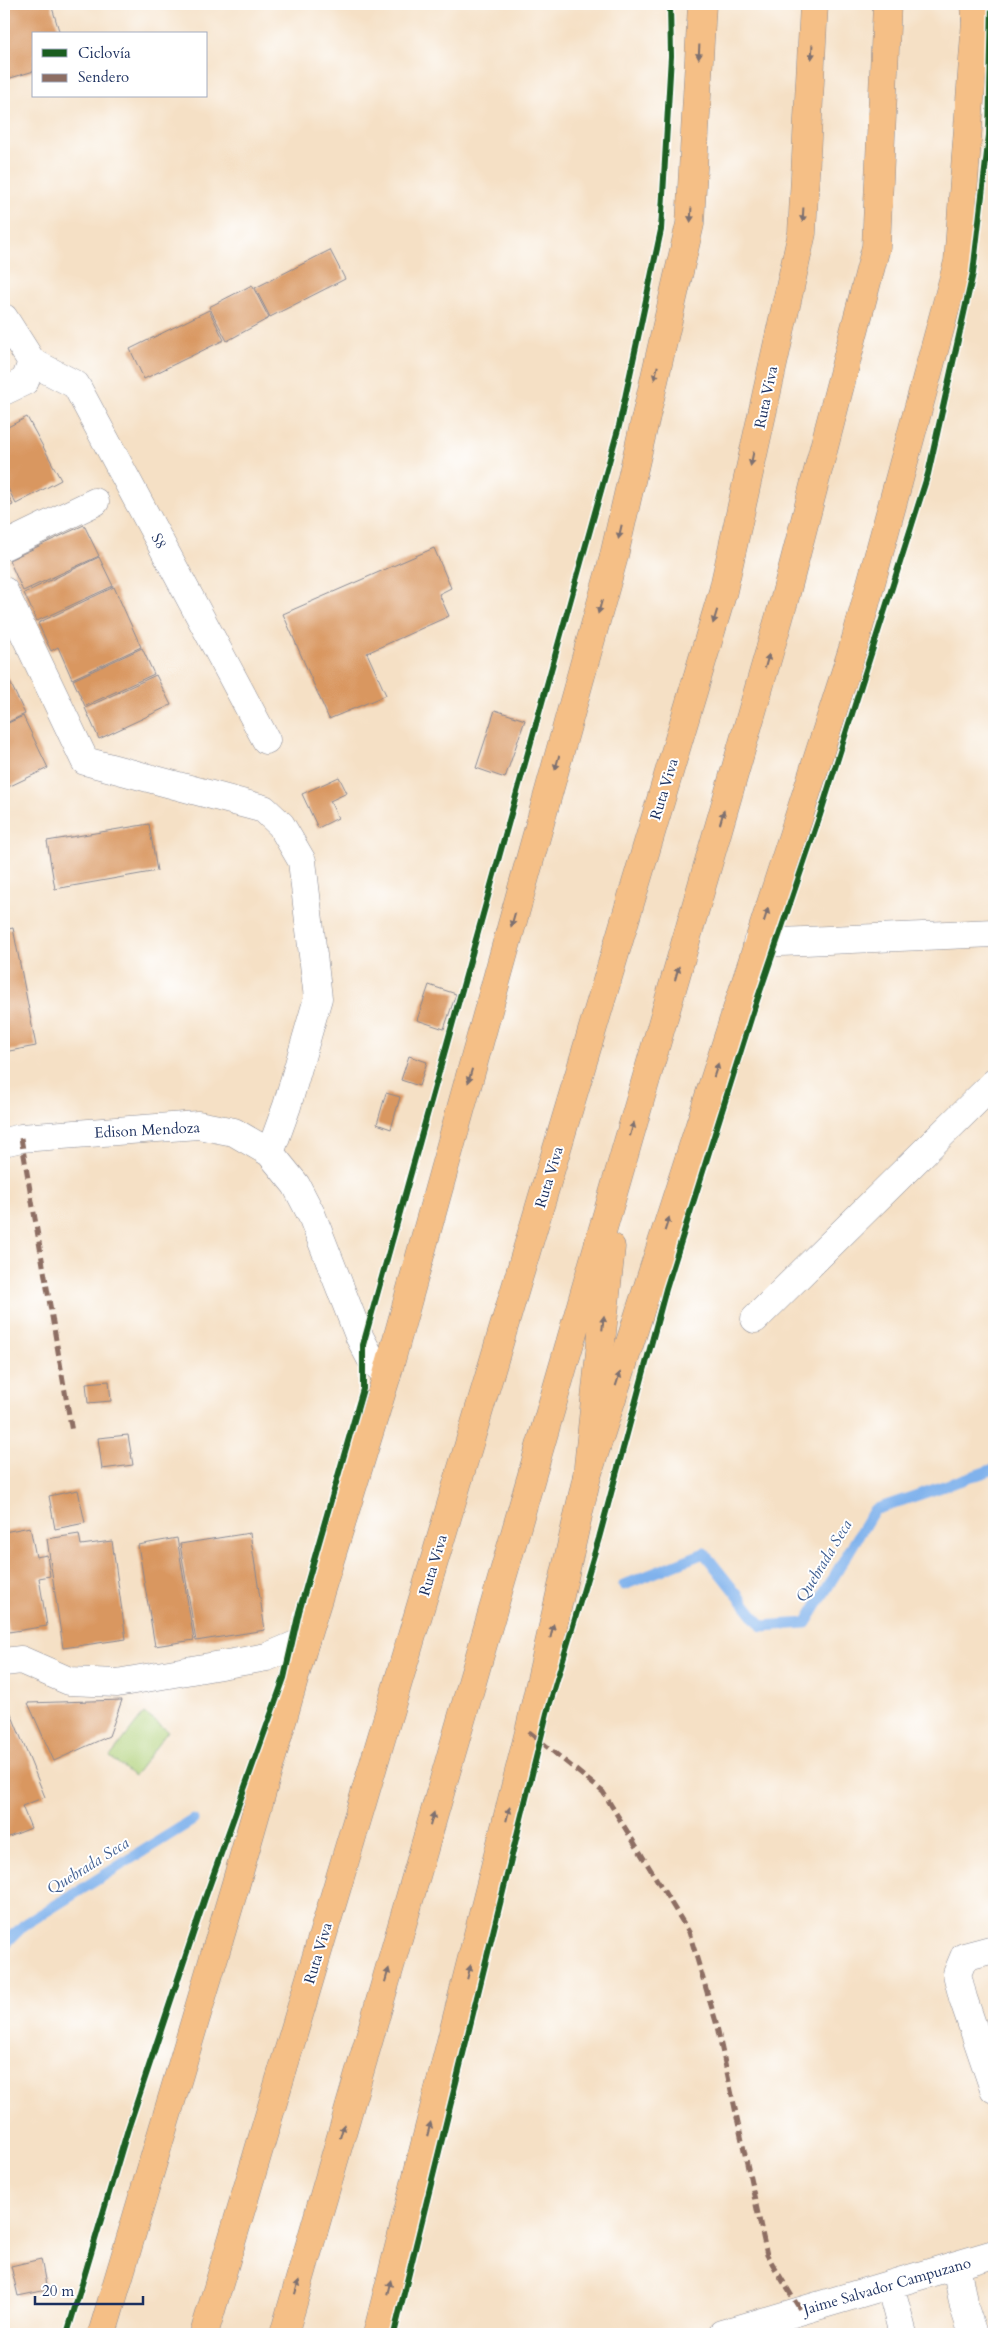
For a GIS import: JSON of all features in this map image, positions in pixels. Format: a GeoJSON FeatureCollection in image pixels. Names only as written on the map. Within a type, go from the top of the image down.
{"type":"FeatureCollection","features":[{"type":"Feature","properties":{"kind":"main road"},"geometry":{"type":"LineString","coordinates":[[102,2334],[236,1883],[305,1641],[387,1375],[614,560],[690,224],[702,4]]}},
{"type":"Feature","properties":{"kind":"main road","name":"Ruta Viva"},"geometry":{"type":"LineString","coordinates":[[204,2334],[723,591],[802,233],[814,4]]}},
{"type":"Feature","properties":{"kind":"main road"},"geometry":{"type":"LineString","coordinates":[[284,2334],[784,601],[876,247],[887,4]]}},
{"type":"Feature","properties":{"kind":"main road"},"geometry":{"type":"LineString","coordinates":[[377,2334],[529,1732],[587,1476],[855,642],[958,262],[982,12]]}},
{"type":"Feature","properties":{"kind":"main road"},"geometry":{"type":"LineString","coordinates":[[587,1476],[618,1176]]}},
{"type":"Feature","properties":{"kind":"street"},"geometry":{"type":"LineString","coordinates":[[4,318],[32,362],[25,381],[4,391]]}},
{"type":"Feature","properties":{"kind":"street","name":"S8"},"geometry":{"type":"LineString","coordinates":[[32,362],[76,384],[266,740]]}},
{"type":"Feature","properties":{"kind":"street"},"geometry":{"type":"LineString","coordinates":[[4,546],[95,502]]}},
{"type":"Feature","properties":{"kind":"street"},"geometry":{"type":"LineString","coordinates":[[4,591],[84,761],[264,809],[281,825],[302,860],[318,998],[287,1106],[270,1153]]}},
{"type":"Feature","properties":{"kind":"street"},"geometry":{"type":"LineString","coordinates":[[757,943],[994,933]]}},
{"type":"Feature","properties":{"kind":"street"},"geometry":{"type":"LineString","coordinates":[[755,1319],[994,1083]]}},
{"type":"Feature","properties":{"kind":"street","name":"Edison Mendoza"},"geometry":{"type":"LineString","coordinates":[[4,1142],[39,1137],[198,1125],[234,1132],[270,1153],[296,1185],[308,1208],[359,1336],[371,1359],[387,1375]]}},
{"type":"Feature","properties":{"kind":"street"},"geometry":{"type":"LineString","coordinates":[[4,1662],[21,1660],[69,1681],[117,1683],[267,1657],[305,1641]]}},
{"type":"Feature","properties":{"kind":"street"},"geometry":{"type":"LineString","coordinates":[[994,1948],[964,1957],[957,1974],[963,1998],[994,2089]]}},
{"type":"Feature","properties":{"kind":"street","name":"Jaime Salvador Campuzano"},"geometry":{"type":"LineString","coordinates":[[722,2334],[994,2254]]}},
{"type":"Feature","properties":{"kind":"street"},"geometry":{"type":"LineString","coordinates":[[956,2265],[964,2307],[973,2334]]}},
{"type":"Feature","properties":{"kind":"street"},"geometry":{"type":"LineString","coordinates":[[890,2285],[903,2334]]}},
{"type":"Feature","properties":{"kind":"green space"},"geometry":{"type":"Polygon","coordinates":[[[144,1713],[168,1731],[134,1776],[110,1757],[144,1713]]]}},
{"type":"Feature","properties":{"kind":"building"},"geometry":{"type":"Polygon","coordinates":[[[4,4],[51,4],[59,32],[32,32],[32,72],[4,80],[4,4]]]}},
{"type":"Feature","properties":{"kind":"building"},"geometry":{"type":"Polygon","coordinates":[[[330,250],[345,279],[270,317],[255,288],[330,250]]]}},
{"type":"Feature","properties":{"kind":"building"},"geometry":{"type":"Polygon","coordinates":[[[252,285],[269,318],[227,341],[209,307],[252,285]]]}},
{"type":"Feature","properties":{"kind":"building"},"geometry":{"type":"Polygon","coordinates":[[[209,310],[224,340],[144,379],[130,349],[209,310]]]}},
{"type":"Feature","properties":{"kind":"building"},"geometry":{"type":"Polygon","coordinates":[[[27,417],[61,480],[16,504],[4,481],[4,429],[27,417]]]}},
{"type":"Feature","properties":{"kind":"building"},"geometry":{"type":"Polygon","coordinates":[[[4,487],[13,505],[4,509],[4,487]]]}},
{"type":"Feature","properties":{"kind":"building"},"geometry":{"type":"Polygon","coordinates":[[[84,525],[99,556],[23,591],[9,560],[84,525]]]}},
{"type":"Feature","properties":{"kind":"building"},"geometry":{"type":"Polygon","coordinates":[[[434,548],[451,588],[439,594],[449,616],[367,653],[386,695],[329,719],[283,614],[434,548]]]}},
{"type":"Feature","properties":{"kind":"building"},"geometry":{"type":"Polygon","coordinates":[[[99,557],[113,586],[37,621],[24,593],[99,557]]]}},
{"type":"Feature","properties":{"kind":"building"},"geometry":{"type":"Polygon","coordinates":[[[114,587],[141,647],[72,679],[58,647],[51,651],[38,623],[114,587]]]}},
{"type":"Feature","properties":{"kind":"building"},"geometry":{"type":"Polygon","coordinates":[[[142,648],[154,674],[85,706],[73,680],[142,648]]]}},
{"type":"Feature","properties":{"kind":"building"},"geometry":{"type":"Polygon","coordinates":[[[4,669],[25,714],[4,724],[4,669]]]}},
{"type":"Feature","properties":{"kind":"building"},"geometry":{"type":"Polygon","coordinates":[[[156,675],[171,705],[99,739],[85,708],[156,675]]]}},
{"type":"Feature","properties":{"kind":"building"},"geometry":{"type":"Polygon","coordinates":[[[495,710],[525,720],[505,778],[476,768],[495,710]]]}},
{"type":"Feature","properties":{"kind":"building"},"geometry":{"type":"Polygon","coordinates":[[[23,716],[48,768],[4,789],[4,725],[23,716]]]}},
{"type":"Feature","properties":{"kind":"building"},"geometry":{"type":"Polygon","coordinates":[[[339,777],[347,793],[330,801],[338,818],[318,828],[302,794],[339,777]]]}},
{"type":"Feature","properties":{"kind":"building"},"geometry":{"type":"Polygon","coordinates":[[[149,824],[157,871],[55,889],[47,841],[149,824]]]}},
{"type":"Feature","properties":{"kind":"building"},"geometry":{"type":"Polygon","coordinates":[[[13,928],[36,1046],[4,1052],[4,930],[13,928]]]}},
{"type":"Feature","properties":{"kind":"building"},"geometry":{"type":"Polygon","coordinates":[[[429,985],[456,994],[444,1029],[417,1020],[429,985]]]}},
{"type":"Feature","properties":{"kind":"building"},"geometry":{"type":"Polygon","coordinates":[[[409,1056],[427,1062],[419,1086],[401,1080],[409,1056]]]}},
{"type":"Feature","properties":{"kind":"building"},"geometry":{"type":"Polygon","coordinates":[[[386,1093],[400,1097],[391,1129],[377,1124],[386,1093]]]}},
{"type":"Feature","properties":{"kind":"building"},"geometry":{"type":"Polygon","coordinates":[[[109,1381],[111,1401],[88,1403],[86,1383],[109,1381]]]}},
{"type":"Feature","properties":{"kind":"building"},"geometry":{"type":"Polygon","coordinates":[[[128,1435],[133,1465],[102,1469],[98,1438],[128,1435]]]}},
{"type":"Feature","properties":{"kind":"building"},"geometry":{"type":"Polygon","coordinates":[[[78,1490],[85,1523],[55,1529],[49,1496],[78,1490]]]}},
{"type":"Feature","properties":{"kind":"building"},"geometry":{"type":"Polygon","coordinates":[[[30,1527],[36,1557],[47,1555],[50,1576],[39,1578],[47,1626],[9,1632],[4,1600],[4,1532],[30,1527]]]}},
{"type":"Feature","properties":{"kind":"building"},"geometry":{"type":"Polygon","coordinates":[[[250,1533],[265,1630],[196,1641],[180,1544],[250,1533]]]}},
{"type":"Feature","properties":{"kind":"building"},"geometry":{"type":"Polygon","coordinates":[[[79,1534],[81,1545],[112,1541],[126,1639],[63,1648],[47,1539],[79,1534]]]}},
{"type":"Feature","properties":{"kind":"building"},"geometry":{"type":"Polygon","coordinates":[[[177,1538],[194,1640],[155,1646],[138,1545],[177,1538]]]}},
{"type":"Feature","properties":{"kind":"building"},"geometry":{"type":"Polygon","coordinates":[[[122,1700],[109,1736],[54,1761],[28,1703],[122,1700]]]}},
{"type":"Feature","properties":{"kind":"building"},"geometry":{"type":"Polygon","coordinates":[[[10,1711],[45,1797],[22,1806],[31,1828],[4,1839],[4,1713],[10,1711]]]}},
{"type":"Feature","properties":{"kind":"building"},"geometry":{"type":"Polygon","coordinates":[[[41,2259],[47,2290],[18,2296],[11,2266],[41,2259]]]}},
{"type":"Feature","properties":{"kind":"waterway","name":"Quebrada Seca"},"geometry":{"type":"LineString","coordinates":[[624,1585],[704,1553],[762,1626],[806,1623],[874,1510],[994,1469]]}},
{"type":"Feature","properties":{"kind":"waterway","name":"Quebrada Seca"},"geometry":{"type":"LineString","coordinates":[[4,1945],[24,1925],[193,1820]]}},
{"type":"Feature","properties":{"kind":"marked path"},"geometry":{"type":"LineString","coordinates":[[21,1138],[72,1432]]}},
{"type":"Feature","properties":{"kind":"marked path"},"geometry":{"type":"LineString","coordinates":[[529,1732],[603,1792],[689,1932],[716,2022],[767,2255],[801,2311]]}},
{"type":"Feature","properties":{"kind":"cycle path"},"geometry":{"type":"LineString","coordinates":[[67,2334],[128,2129],[205,1898],[284,1678],[299,1612],[363,1389],[363,1345],[619,426],[661,230],[671,56],[670,4]]}},
{"type":"Feature","properties":{"kind":"cycle path"},"geometry":{"type":"LineString","coordinates":[[394,2334],[547,1713],[599,1538],[666,1289],[753,1012],[820,815],[928,474],[973,273],[989,135],[992,4]]}}]}
